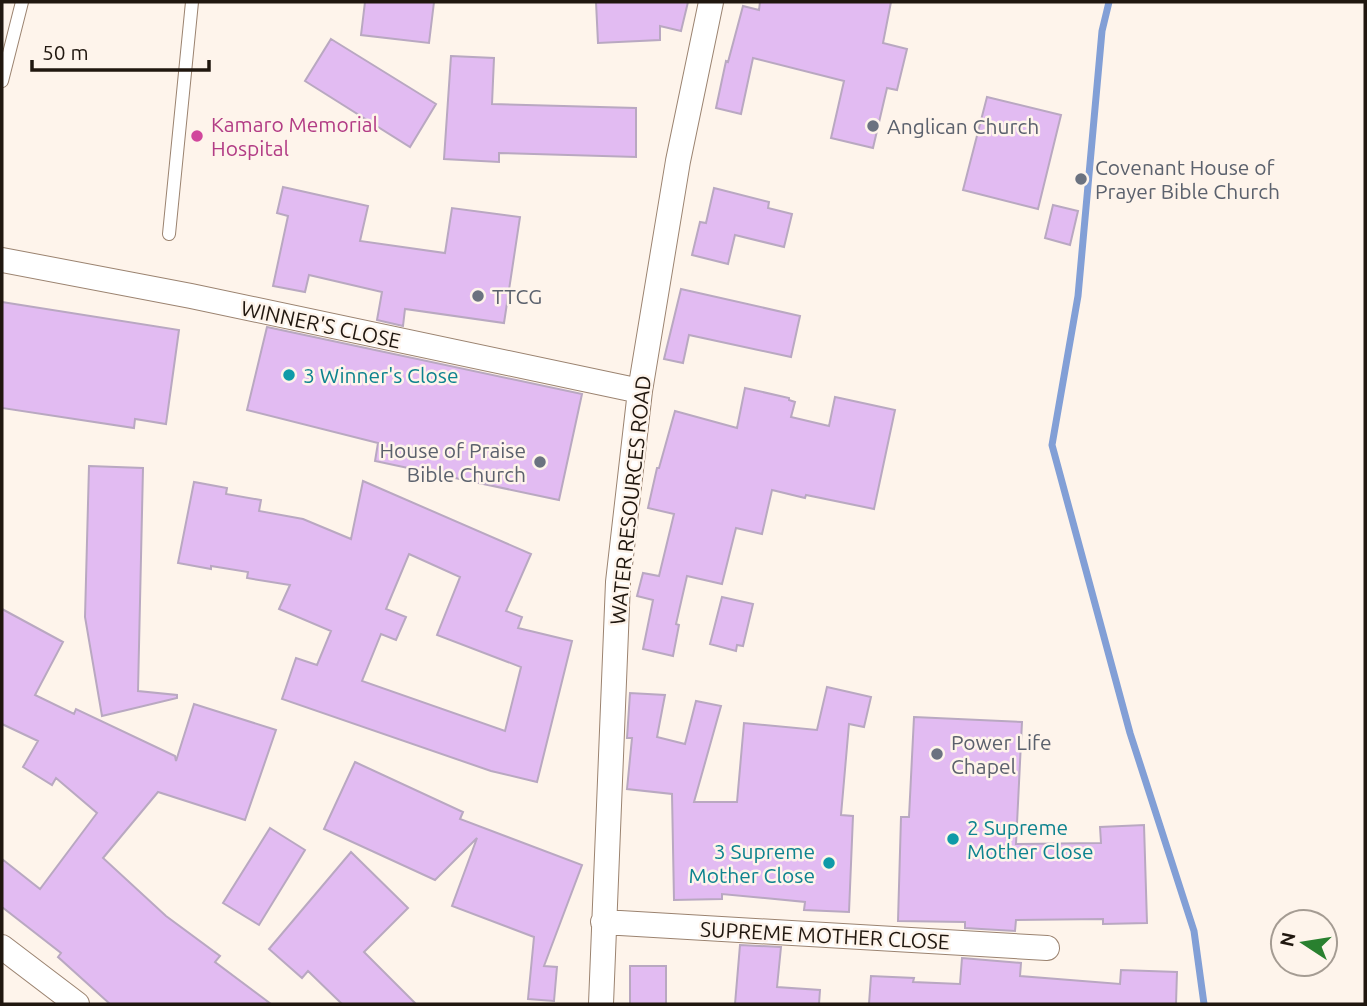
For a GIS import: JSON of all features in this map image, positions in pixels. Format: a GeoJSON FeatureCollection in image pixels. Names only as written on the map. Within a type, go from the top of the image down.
{"type":"FeatureCollection","features":[{"type":"Feature","properties":{"kind":"street","name":"WATER RESOURCES ROAD"},"geometry":{"type":"LineString","coordinates":[[601,1004],[618,582],[640,391],[678,160],[711,2]]}},
{"type":"Feature","properties":{"kind":"street","name":"WINNER'S CLOSE"},"geometry":{"type":"LineString","coordinates":[[2,260],[191,296],[640,391]]}},
{"type":"Feature","properties":{"kind":"street","name":"SUPREME MOTHER CLOSE"},"geometry":{"type":"LineString","coordinates":[[604,922],[1047,948]]}},
{"type":"Feature","properties":{"kind":"street"},"geometry":{"type":"LineString","coordinates":[[2,947],[77,1004]]}},
{"type":"Feature","properties":{"kind":"lane"},"geometry":{"type":"LineString","coordinates":[[2,81],[22,2]]}},
{"type":"Feature","properties":{"kind":"lane"},"geometry":{"type":"LineString","coordinates":[[169,234],[192,2]]}},
{"type":"Feature","properties":{"kind":"building"},"geometry":{"type":"Polygon","coordinates":[[[365,2],[434,2],[429,43],[361,35],[365,2]]]}},
{"type":"Feature","properties":{"kind":"building"},"geometry":{"type":"Polygon","coordinates":[[[596,2],[688,2],[681,31],[660,26],[660,40],[598,43],[596,2]]]}},
{"type":"Feature","properties":{"kind":"building"},"geometry":{"type":"Polygon","coordinates":[[[760,2],[891,2],[883,43],[907,49],[897,90],[887,88],[873,148],[831,138],[844,81],[753,58],[741,114],[716,108],[726,61],[728,62],[743,6],[759,10],[760,2]]]}},
{"type":"Feature","properties":{"kind":"building"},"geometry":{"type":"Polygon","coordinates":[[[331,39],[436,104],[410,147],[305,81],[331,39]]]}},
{"type":"Feature","properties":{"kind":"building"},"geometry":{"type":"Polygon","coordinates":[[[451,56],[494,58],[492,104],[636,108],[636,157],[499,153],[499,162],[444,159],[451,56]]]}},
{"type":"Feature","properties":{"kind":"building"},"geometry":{"type":"Polygon","coordinates":[[[987,97],[1061,115],[1038,209],[963,190],[987,97]]]}},
{"type":"Feature","properties":{"kind":"building"},"geometry":{"type":"Polygon","coordinates":[[[283,187],[368,206],[360,241],[445,253],[452,208],[520,217],[504,323],[405,309],[403,326],[377,320],[382,292],[309,275],[305,292],[273,286],[288,216],[277,213],[283,187]]]}},
{"type":"Feature","properties":{"kind":"building"},"geometry":{"type":"Polygon","coordinates":[[[714,188],[769,202],[768,208],[792,214],[784,247],[735,235],[728,264],[692,255],[700,222],[706,223],[714,188]]]}},
{"type":"Feature","properties":{"kind":"building"},"geometry":{"type":"Polygon","coordinates":[[[1053,205],[1078,211],[1070,245],[1045,238],[1053,205]]]}},
{"type":"Feature","properties":{"kind":"building"},"geometry":{"type":"Polygon","coordinates":[[[681,289],[800,316],[791,357],[689,335],[683,363],[664,359],[681,289]]]}},
{"type":"Feature","properties":{"kind":"building"},"geometry":{"type":"Polygon","coordinates":[[[2,302],[179,330],[166,424],[135,419],[134,428],[2,408],[2,302]]]}},
{"type":"Feature","properties":{"kind":"building"},"geometry":{"type":"Polygon","coordinates":[[[267,327],[582,394],[559,500],[375,461],[378,443],[247,410],[267,327]]]}},
{"type":"Feature","properties":{"kind":"building"},"geometry":{"type":"Polygon","coordinates":[[[745,388],[789,398],[795,402],[791,417],[829,426],[835,397],[895,410],[874,509],[772,490],[762,534],[736,528],[722,584],[687,576],[676,624],[679,625],[673,656],[643,649],[653,600],[637,596],[643,573],[659,576],[674,514],[648,508],[675,411],[737,428],[745,388]]]}},
{"type":"Feature","properties":{"kind":"building"},"geometry":{"type":"Polygon","coordinates":[[[89,466],[143,468],[138,691],[177,695],[177,698],[102,716],[85,617],[89,466]]]}},
{"type":"Feature","properties":{"kind":"building"},"geometry":{"type":"Polygon","coordinates":[[[363,481],[531,554],[506,611],[522,617],[518,628],[572,641],[537,782],[491,771],[282,699],[296,658],[317,665],[331,631],[279,609],[290,585],[247,578],[248,572],[178,563],[194,482],[227,488],[226,494],[261,500],[259,511],[303,519],[351,539],[363,481]],[[409,554],[386,609],[406,617],[396,640],[381,634],[362,681],[505,731],[521,667],[437,635],[460,577],[409,554]]]}},
{"type":"Feature","properties":{"kind":"building"},"geometry":{"type":"Polygon","coordinates":[[[722,597],[753,604],[743,646],[737,645],[736,651],[710,644],[722,597]]]}},
{"type":"Feature","properties":{"kind":"building"},"geometry":{"type":"Polygon","coordinates":[[[2,609],[63,642],[35,695],[74,714],[76,709],[175,756],[176,761],[194,704],[276,730],[245,820],[158,792],[103,858],[166,916],[220,956],[215,962],[271,1004],[110,1004],[58,957],[61,953],[2,907],[2,859],[40,889],[97,813],[56,778],[52,785],[23,767],[38,741],[2,724],[2,609]]]}},
{"type":"Feature","properties":{"kind":"building"},"geometry":{"type":"Polygon","coordinates":[[[827,687],[871,697],[864,727],[849,724],[841,815],[853,816],[849,912],[804,910],[805,902],[722,894],[722,899],[674,900],[672,794],[627,789],[632,738],[627,738],[630,693],[665,695],[657,737],[685,744],[696,701],[721,706],[694,802],[737,802],[744,723],[817,730],[827,687]]]}},
{"type":"Feature","properties":{"kind":"building"},"geometry":{"type":"Polygon","coordinates":[[[914,717],[1022,722],[1016,844],[1101,843],[1100,827],[1144,825],[1147,923],[1103,924],[1103,919],[1016,920],[1015,931],[965,928],[965,922],[898,921],[901,817],[909,817],[914,717]]]}},
{"type":"Feature","properties":{"kind":"building"},"geometry":{"type":"Polygon","coordinates":[[[355,762],[463,812],[460,819],[582,865],[544,966],[557,967],[554,1001],[528,999],[534,937],[452,906],[477,838],[435,880],[324,829],[355,762]]]}},
{"type":"Feature","properties":{"kind":"building"},"geometry":{"type":"Polygon","coordinates":[[[270,828],[305,850],[259,925],[223,903],[270,828]]]}},
{"type":"Feature","properties":{"kind":"building"},"geometry":{"type":"Polygon","coordinates":[[[351,852],[408,908],[364,952],[416,1004],[342,1004],[308,971],[302,978],[269,949],[351,852]]]}},
{"type":"Feature","properties":{"kind":"building"},"geometry":{"type":"Polygon","coordinates":[[[740,945],[781,947],[777,987],[820,990],[819,1004],[735,1004],[740,945]]]}},
{"type":"Feature","properties":{"kind":"building"},"geometry":{"type":"Polygon","coordinates":[[[962,958],[1021,963],[1020,976],[1120,984],[1121,970],[1177,972],[1176,1004],[869,1004],[871,976],[914,978],[913,982],[960,984],[962,958]]]}},
{"type":"Feature","properties":{"kind":"building"},"geometry":{"type":"Polygon","coordinates":[[[630,966],[666,966],[666,1004],[630,1004],[630,966]]]}},
{"type":"Feature","properties":{"kind":"waterway"},"geometry":{"type":"LineString","coordinates":[[1109,2],[1102,31],[1078,296],[1052,445],[1130,733],[1194,931],[1204,1004]]}},
{"type":"Feature","properties":{"kind":"place","name":"Anglican Church"},"geometry":{"type":"Point","coordinates":[873,126]}},
{"type":"Feature","properties":{"kind":"place","name":"Kamaro Memorial Hospital"},"geometry":{"type":"Point","coordinates":[197,136]}},
{"type":"Feature","properties":{"kind":"place","name":"Covenant House of Prayer Bible Church"},"geometry":{"type":"Point","coordinates":[1081,179]}},
{"type":"Feature","properties":{"kind":"place","name":"TTCG"},"geometry":{"type":"Point","coordinates":[478,296]}},
{"type":"Feature","properties":{"kind":"place","name":"3 Winner's Close"},"geometry":{"type":"Point","coordinates":[289,375]}},
{"type":"Feature","properties":{"kind":"place","name":"House of Praise Bible Church"},"geometry":{"type":"Point","coordinates":[540,462]}},
{"type":"Feature","properties":{"kind":"place","name":"Power Life Chapel"},"geometry":{"type":"Point","coordinates":[937,754]}},
{"type":"Feature","properties":{"kind":"place","name":"2 Supreme Mother Close"},"geometry":{"type":"Point","coordinates":[953,839]}},
{"type":"Feature","properties":{"kind":"place","name":"3 Supreme Mother Close"},"geometry":{"type":"Point","coordinates":[829,863]}}]}
